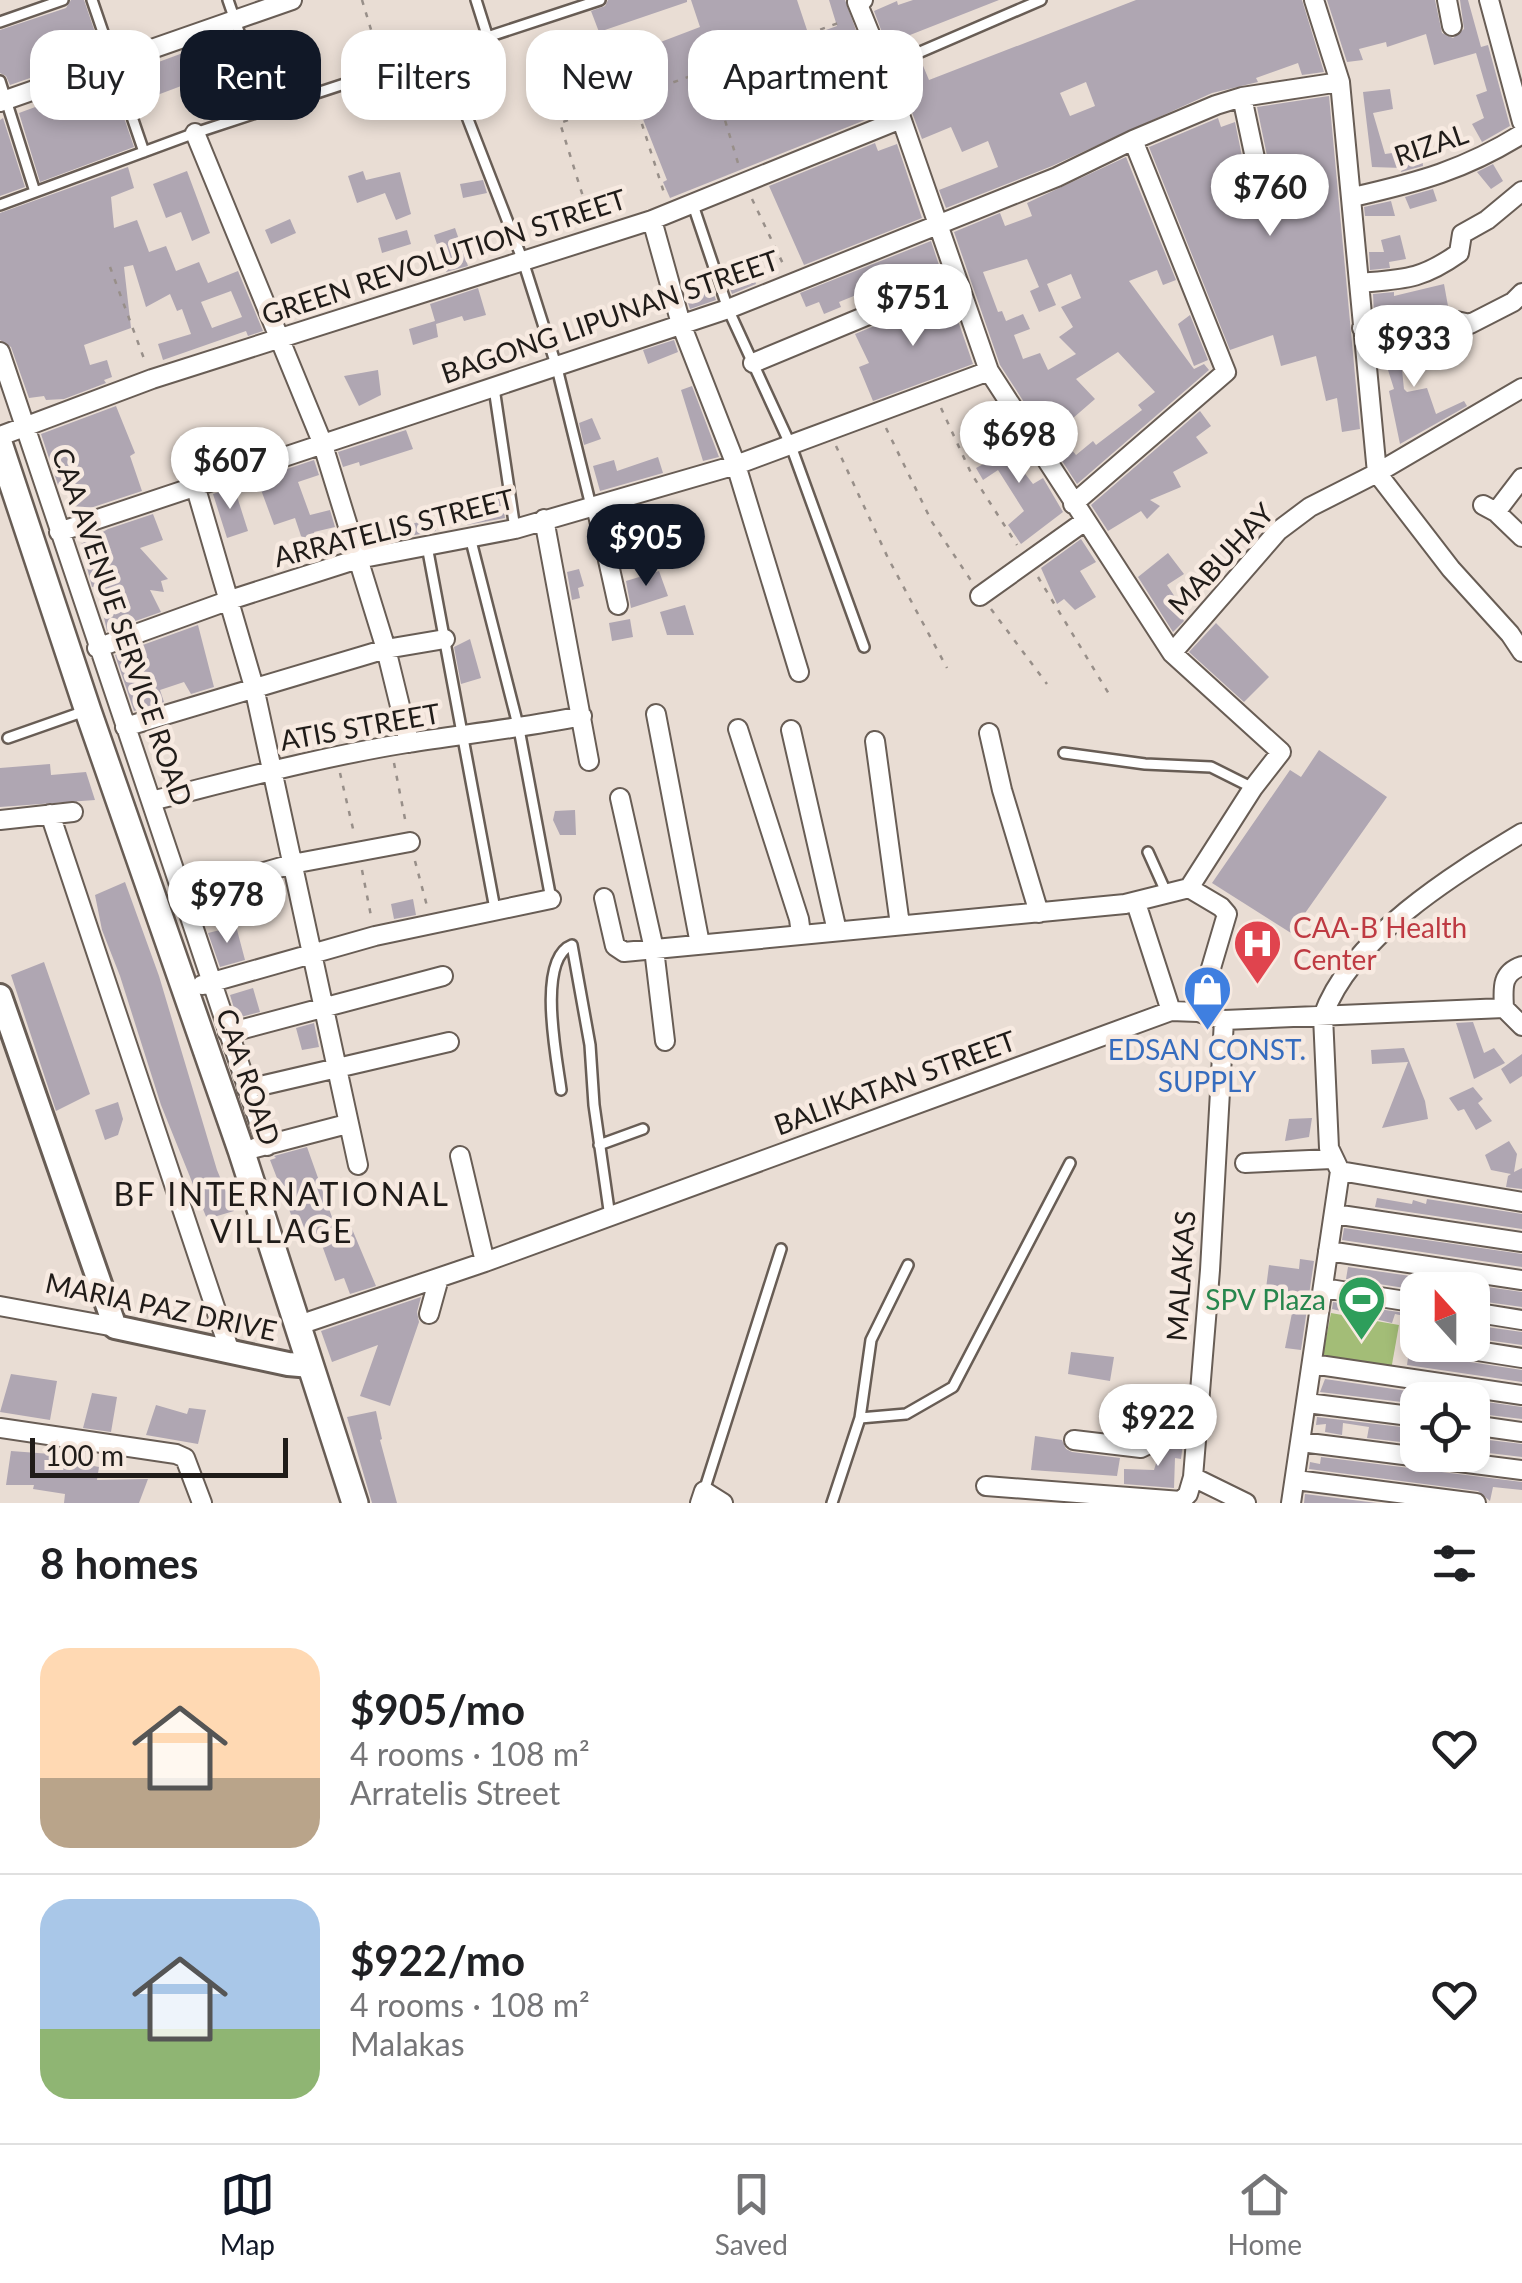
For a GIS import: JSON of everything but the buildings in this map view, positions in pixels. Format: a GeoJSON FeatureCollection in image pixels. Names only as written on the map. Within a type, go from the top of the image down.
{"type":"FeatureCollection","features":[{"type":"Feature","properties":{"kind":"main road","name":"CAA ROAD"},"geometry":{"type":"LineString","coordinates":[[0,446],[88,710],[199,986],[254,1148],[299,1325],[355,1503]]}},
{"type":"Feature","properties":{"kind":"street"},"geometry":{"type":"LineString","coordinates":[[160,46],[292,0]]}},
{"type":"Feature","properties":{"kind":"street"},"geometry":{"type":"LineString","coordinates":[[1314,0],[1340,82],[1377,473],[1451,570],[1522,652]]}},
{"type":"Feature","properties":{"kind":"street"},"geometry":{"type":"LineString","coordinates":[[1447,0],[1452,26]]}},
{"type":"Feature","properties":{"kind":"street"},"geometry":{"type":"LineString","coordinates":[[1489,0],[1514,68],[1522,122]]}},
{"type":"Feature","properties":{"kind":"street"},"geometry":{"type":"LineString","coordinates":[[861,5],[872,30]]}},
{"type":"Feature","properties":{"kind":"street","name":"BAGONG LIPUNAN STREET"},"geometry":{"type":"LineString","coordinates":[[59,532],[728,309],[1057,177],[1133,140],[1242,97],[1340,82]]}},
{"type":"Feature","properties":{"kind":"street"},"geometry":{"type":"LineString","coordinates":[[3,101],[30,92]]}},
{"type":"Feature","properties":{"kind":"street"},"geometry":{"type":"LineString","coordinates":[[1242,97],[1259,177]]}},
{"type":"Feature","properties":{"kind":"street","name":"GREEN REVOLUTION STREET"},"geometry":{"type":"LineString","coordinates":[[0,436],[152,379],[652,220],[899,120]]}},
{"type":"Feature","properties":{"kind":"street"},"geometry":{"type":"LineString","coordinates":[[901,120],[989,372],[1172,653],[1281,752],[1253,788],[1189,888]]}},
{"type":"Feature","properties":{"kind":"street"},"geometry":{"type":"LineString","coordinates":[[196,133],[322,442],[386,649],[408,743]]}},
{"type":"Feature","properties":{"kind":"street","name":"RIZAL"},"geometry":{"type":"LineString","coordinates":[[1353,197],[1432,179],[1479,160],[1522,134]]}},
{"type":"Feature","properties":{"kind":"street"},"geometry":{"type":"LineString","coordinates":[[1073,504],[1226,372],[1133,140]]}},
{"type":"Feature","properties":{"kind":"street"},"geometry":{"type":"LineString","coordinates":[[1359,283],[1415,278],[1433,271],[1459,253],[1462,234],[1488,220],[1522,190]]}},
{"type":"Feature","properties":{"kind":"street"},"geometry":{"type":"LineString","coordinates":[[652,220],[680,324],[736,464],[799,672]]}},
{"type":"Feature","properties":{"kind":"street"},"geometry":{"type":"LineString","coordinates":[[753,363],[956,279]]}},
{"type":"Feature","properties":{"kind":"street"},"geometry":{"type":"LineString","coordinates":[[1362,328],[1438,317],[1470,324],[1522,293]]}},
{"type":"Feature","properties":{"kind":"street","name":"CAA AVENUE SERVICE ROAD"},"geometry":{"type":"LineString","coordinates":[[0,352],[184,896],[199,986],[228,1033],[248,1089],[254,1148]]}},
{"type":"Feature","properties":{"kind":"street","name":"ARRATELIS STREET"},"geometry":{"type":"LineString","coordinates":[[97,648],[358,559],[515,528],[736,464],[989,372]]}},
{"type":"Feature","properties":{"kind":"street","name":"MABUHAY"},"geometry":{"type":"LineString","coordinates":[[1172,653],[1278,532],[1310,507],[1377,473],[1522,388]]}},
{"type":"Feature","properties":{"kind":"street"},"geometry":{"type":"LineString","coordinates":[[1522,478],[1489,509],[1522,537]]}},
{"type":"Feature","properties":{"kind":"street"},"geometry":{"type":"LineString","coordinates":[[195,485],[254,688],[358,1165]]}},
{"type":"Feature","properties":{"kind":"street"},"geometry":{"type":"LineString","coordinates":[[593,507],[618,605]]}},
{"type":"Feature","properties":{"kind":"street"},"geometry":{"type":"LineString","coordinates":[[544,518],[589,760]]}},
{"type":"Feature","properties":{"kind":"street"},"geometry":{"type":"LineString","coordinates":[[980,596],[1085,521]]}},
{"type":"Feature","properties":{"kind":"street"},"geometry":{"type":"LineString","coordinates":[[125,727],[386,649],[445,639]]}},
{"type":"Feature","properties":{"kind":"street"},"geometry":{"type":"LineString","coordinates":[[656,714],[700,944]]}},
{"type":"Feature","properties":{"kind":"street","name":"ATIS STREET"},"geometry":{"type":"LineString","coordinates":[[151,801],[270,771],[408,743],[519,729],[582,716]]}},
{"type":"Feature","properties":{"kind":"street"},"geometry":{"type":"LineString","coordinates":[[738,728],[801,934]]}},
{"type":"Feature","properties":{"kind":"street"},"geometry":{"type":"LineString","coordinates":[[791,730],[837,931]]}},
{"type":"Feature","properties":{"kind":"street"},"geometry":{"type":"LineString","coordinates":[[989,733],[1039,913]]}},
{"type":"Feature","properties":{"kind":"street"},"geometry":{"type":"LineString","coordinates":[[875,740],[900,924]]}},
{"type":"Feature","properties":{"kind":"street"},"geometry":{"type":"LineString","coordinates":[[620,798],[654,949],[665,1042]]}},
{"type":"Feature","properties":{"kind":"street"},"geometry":{"type":"LineString","coordinates":[[0,820],[73,812]]}},
{"type":"Feature","properties":{"kind":"street"},"geometry":{"type":"LineString","coordinates":[[50,814],[230,1352]]}},
{"type":"Feature","properties":{"kind":"street"},"geometry":{"type":"LineString","coordinates":[[1291,1503],[1334,1214],[1336,1165],[1323,1016],[1330,996],[1351,964],[1412,908],[1462,870],[1522,833]]}},
{"type":"Feature","properties":{"kind":"street"},"geometry":{"type":"LineString","coordinates":[[184,896],[292,864],[410,842]]}},
{"type":"Feature","properties":{"kind":"street"},"geometry":{"type":"LineString","coordinates":[[604,898],[615,946],[624,952],[1136,903],[1189,888],[1227,914],[1198,1012]]}},
{"type":"Feature","properties":{"kind":"street"},"geometry":{"type":"LineString","coordinates":[[199,986],[311,952],[551,899]]}},
{"type":"Feature","properties":{"kind":"street"},"geometry":{"type":"LineString","coordinates":[[1136,903],[1171,1011]]}},
{"type":"Feature","properties":{"kind":"street"},"geometry":{"type":"LineString","coordinates":[[1522,966],[1511,969],[1505,977],[1504,1008],[1522,1026]]}},
{"type":"Feature","properties":{"kind":"street"},"geometry":{"type":"LineString","coordinates":[[228,1033],[443,976]]}},
{"type":"Feature","properties":{"kind":"street"},"geometry":{"type":"LineString","coordinates":[[0,996],[115,1327]]}},
{"type":"Feature","properties":{"kind":"street","name":"BALIKATAN STREET"},"geometry":{"type":"LineString","coordinates":[[299,1325],[610,1217],[1171,1011],[1198,1012],[1224,1020],[1504,1008]]}},
{"type":"Feature","properties":{"kind":"street","name":"MALAKAS"},"geometry":{"type":"LineString","coordinates":[[1193,1477],[1224,1020]]}},
{"type":"Feature","properties":{"kind":"street"},"geometry":{"type":"LineString","coordinates":[[248,1089],[448,1042]]}},
{"type":"Feature","properties":{"kind":"street"},"geometry":{"type":"LineString","coordinates":[[254,1148],[347,1124]]}},
{"type":"Feature","properties":{"kind":"street"},"geometry":{"type":"LineString","coordinates":[[460,1156],[485,1262]]}},
{"type":"Feature","properties":{"kind":"street"},"geometry":{"type":"LineString","coordinates":[[1245,1162],[1336,1165],[1522,1202]]}},
{"type":"Feature","properties":{"kind":"street"},"geometry":{"type":"LineString","coordinates":[[1334,1214],[1522,1242]]}},
{"type":"Feature","properties":{"kind":"street"},"geometry":{"type":"LineString","coordinates":[[1328,1251],[1522,1280]]}},
{"type":"Feature","properties":{"kind":"street"},"geometry":{"type":"LineString","coordinates":[[429,1314],[438,1278]]}},
{"type":"Feature","properties":{"kind":"street"},"geometry":{"type":"LineString","coordinates":[[1323,1288],[1400,1300]]}},
{"type":"Feature","properties":{"kind":"street","name":"MARIA PAZ DRIVE"},"geometry":{"type":"LineString","coordinates":[[0,1306],[311,1366]]}},
{"type":"Feature","properties":{"kind":"street"},"geometry":{"type":"LineString","coordinates":[[1490,1315],[1522,1320]]}},
{"type":"Feature","properties":{"kind":"street"},"geometry":{"type":"LineString","coordinates":[[1490,1353],[1522,1358]]}},
{"type":"Feature","properties":{"kind":"street"},"geometry":{"type":"LineString","coordinates":[[1312,1364],[1522,1395]]}},
{"type":"Feature","properties":{"kind":"street"},"geometry":{"type":"LineString","coordinates":[[1307,1402],[1400,1415]]}},
{"type":"Feature","properties":{"kind":"street"},"geometry":{"type":"LineString","coordinates":[[0,1428],[176,1454],[185,1458],[202,1503]]}},
{"type":"Feature","properties":{"kind":"street"},"geometry":{"type":"LineString","coordinates":[[1074,1440],[1141,1448],[1149,1444],[1153,1428],[1197,1431]]}},
{"type":"Feature","properties":{"kind":"street"},"geometry":{"type":"LineString","coordinates":[[1490,1428],[1522,1432]]}},
{"type":"Feature","properties":{"kind":"street"},"geometry":{"type":"LineString","coordinates":[[1301,1442],[1522,1470]]}},
{"type":"Feature","properties":{"kind":"street"},"geometry":{"type":"LineString","coordinates":[[986,1486],[1181,1502],[1193,1477],[1246,1503]]}},
{"type":"Feature","properties":{"kind":"street"},"geometry":{"type":"LineString","coordinates":[[1296,1480],[1476,1503]]}},
{"type":"Feature","properties":{"kind":"street"},"geometry":{"type":"LineString","coordinates":[[702,1497],[722,1503]]}},
{"type":"Feature","properties":{"kind":"lane"},"geometry":{"type":"LineString","coordinates":[[0,22],[63,0]]}},
{"type":"Feature","properties":{"kind":"lane"},"geometry":{"type":"LineString","coordinates":[[92,0],[103,30]]}},
{"type":"Feature","properties":{"kind":"lane"},"geometry":{"type":"LineString","coordinates":[[228,0],[238,30]]}},
{"type":"Feature","properties":{"kind":"lane"},"geometry":{"type":"LineString","coordinates":[[476,0],[485,30]]}},
{"type":"Feature","properties":{"kind":"lane"},"geometry":{"type":"LineString","coordinates":[[506,32],[600,0]]}},
{"type":"Feature","properties":{"kind":"lane"},"geometry":{"type":"LineString","coordinates":[[923,51],[1040,0]]}},
{"type":"Feature","properties":{"kind":"lane"},"geometry":{"type":"LineString","coordinates":[[0,81],[3,101],[35,192]]}},
{"type":"Feature","properties":{"kind":"lane"},"geometry":{"type":"LineString","coordinates":[[133,120],[144,152]]}},
{"type":"Feature","properties":{"kind":"lane"},"geometry":{"type":"LineString","coordinates":[[0,205],[236,120]]}},
{"type":"Feature","properties":{"kind":"lane"},"geometry":{"type":"LineString","coordinates":[[468,120],[523,261],[557,368],[593,507]]}},
{"type":"Feature","properties":{"kind":"lane"},"geometry":{"type":"LineString","coordinates":[[693,205],[728,309],[791,446],[864,647]]}},
{"type":"Feature","properties":{"kind":"lane"},"geometry":{"type":"LineString","coordinates":[[494,388],[515,528]]}},
{"type":"Feature","properties":{"kind":"lane"},"geometry":{"type":"LineString","coordinates":[[470,537],[519,729],[551,899]]}},
{"type":"Feature","properties":{"kind":"lane"},"geometry":{"type":"LineString","coordinates":[[426,544],[495,910]]}},
{"type":"Feature","properties":{"kind":"lane"},"geometry":{"type":"LineString","coordinates":[[8,738],[88,710]]}},
{"type":"Feature","properties":{"kind":"lane"},"geometry":{"type":"LineString","coordinates":[[1064,754],[1211,767],[1253,788]]}},
{"type":"Feature","properties":{"kind":"lane"},"geometry":{"type":"LineString","coordinates":[[1148,852],[1166,892]]}},
{"type":"Feature","properties":{"kind":"lane"},"geometry":{"type":"LineString","coordinates":[[561,1090],[551,982],[563,950],[572,945],[590,1046],[610,1217]]}},
{"type":"Feature","properties":{"kind":"lane"},"geometry":{"type":"LineString","coordinates":[[599,1145],[643,1129]]}},
{"type":"Feature","properties":{"kind":"lane"},"geometry":{"type":"LineString","coordinates":[[860,1418],[906,1414],[953,1387],[1070,1163]]}},
{"type":"Feature","properties":{"kind":"lane"},"geometry":{"type":"LineString","coordinates":[[702,1497],[780,1249]]}},
{"type":"Feature","properties":{"kind":"lane"},"geometry":{"type":"LineString","coordinates":[[832,1503],[860,1418],[871,1340],[908,1265]]}},
{"type":"Feature","properties":{"kind":"path"},"geometry":{"type":"LineString","coordinates":[[362,0],[371,30]]}},
{"type":"Feature","properties":{"kind":"path"},"geometry":{"type":"LineString","coordinates":[[668,82],[861,5]]}},
{"type":"Feature","properties":{"kind":"path"},"geometry":{"type":"LineString","coordinates":[[570,120],[560,124],[596,239]]}},
{"type":"Feature","properties":{"kind":"path"},"geometry":{"type":"LineString","coordinates":[[641,120],[670,212]]}},
{"type":"Feature","properties":{"kind":"path"},"geometry":{"type":"LineString","coordinates":[[110,267],[152,379]]}},
{"type":"Feature","properties":{"kind":"path"},"geometry":{"type":"LineString","coordinates":[[879,412],[932,522],[980,596],[1047,684]]}},
{"type":"Feature","properties":{"kind":"path"},"geometry":{"type":"LineString","coordinates":[[829,431],[888,558],[947,668]]}},
{"type":"Feature","properties":{"kind":"green space","name":"SPV Plaza"},"geometry":{"type":"Polygon","coordinates":[[[1331,1313],[1399,1325],[1391,1370],[1322,1359],[1331,1313]]]}},
{"type":"Feature","properties":{"kind":"place","name":"CAA-B Health Center"},"geometry":{"type":"Point","coordinates":[1258,986]}},
{"type":"Feature","properties":{"kind":"place","name":"EDSAN CONST. SUPPLY"},"geometry":{"type":"Point","coordinates":[1207,1032]}},
{"type":"Feature","properties":{"kind":"place","name":"SPV Plaza"},"geometry":{"type":"Point","coordinates":[1361,1342]}},
{"type":"Feature","properties":{"kind":"district","name":"BF INTERNATIONAL VILLAGE"},"geometry":{"type":"Point","coordinates":[282,1214]}}]}
